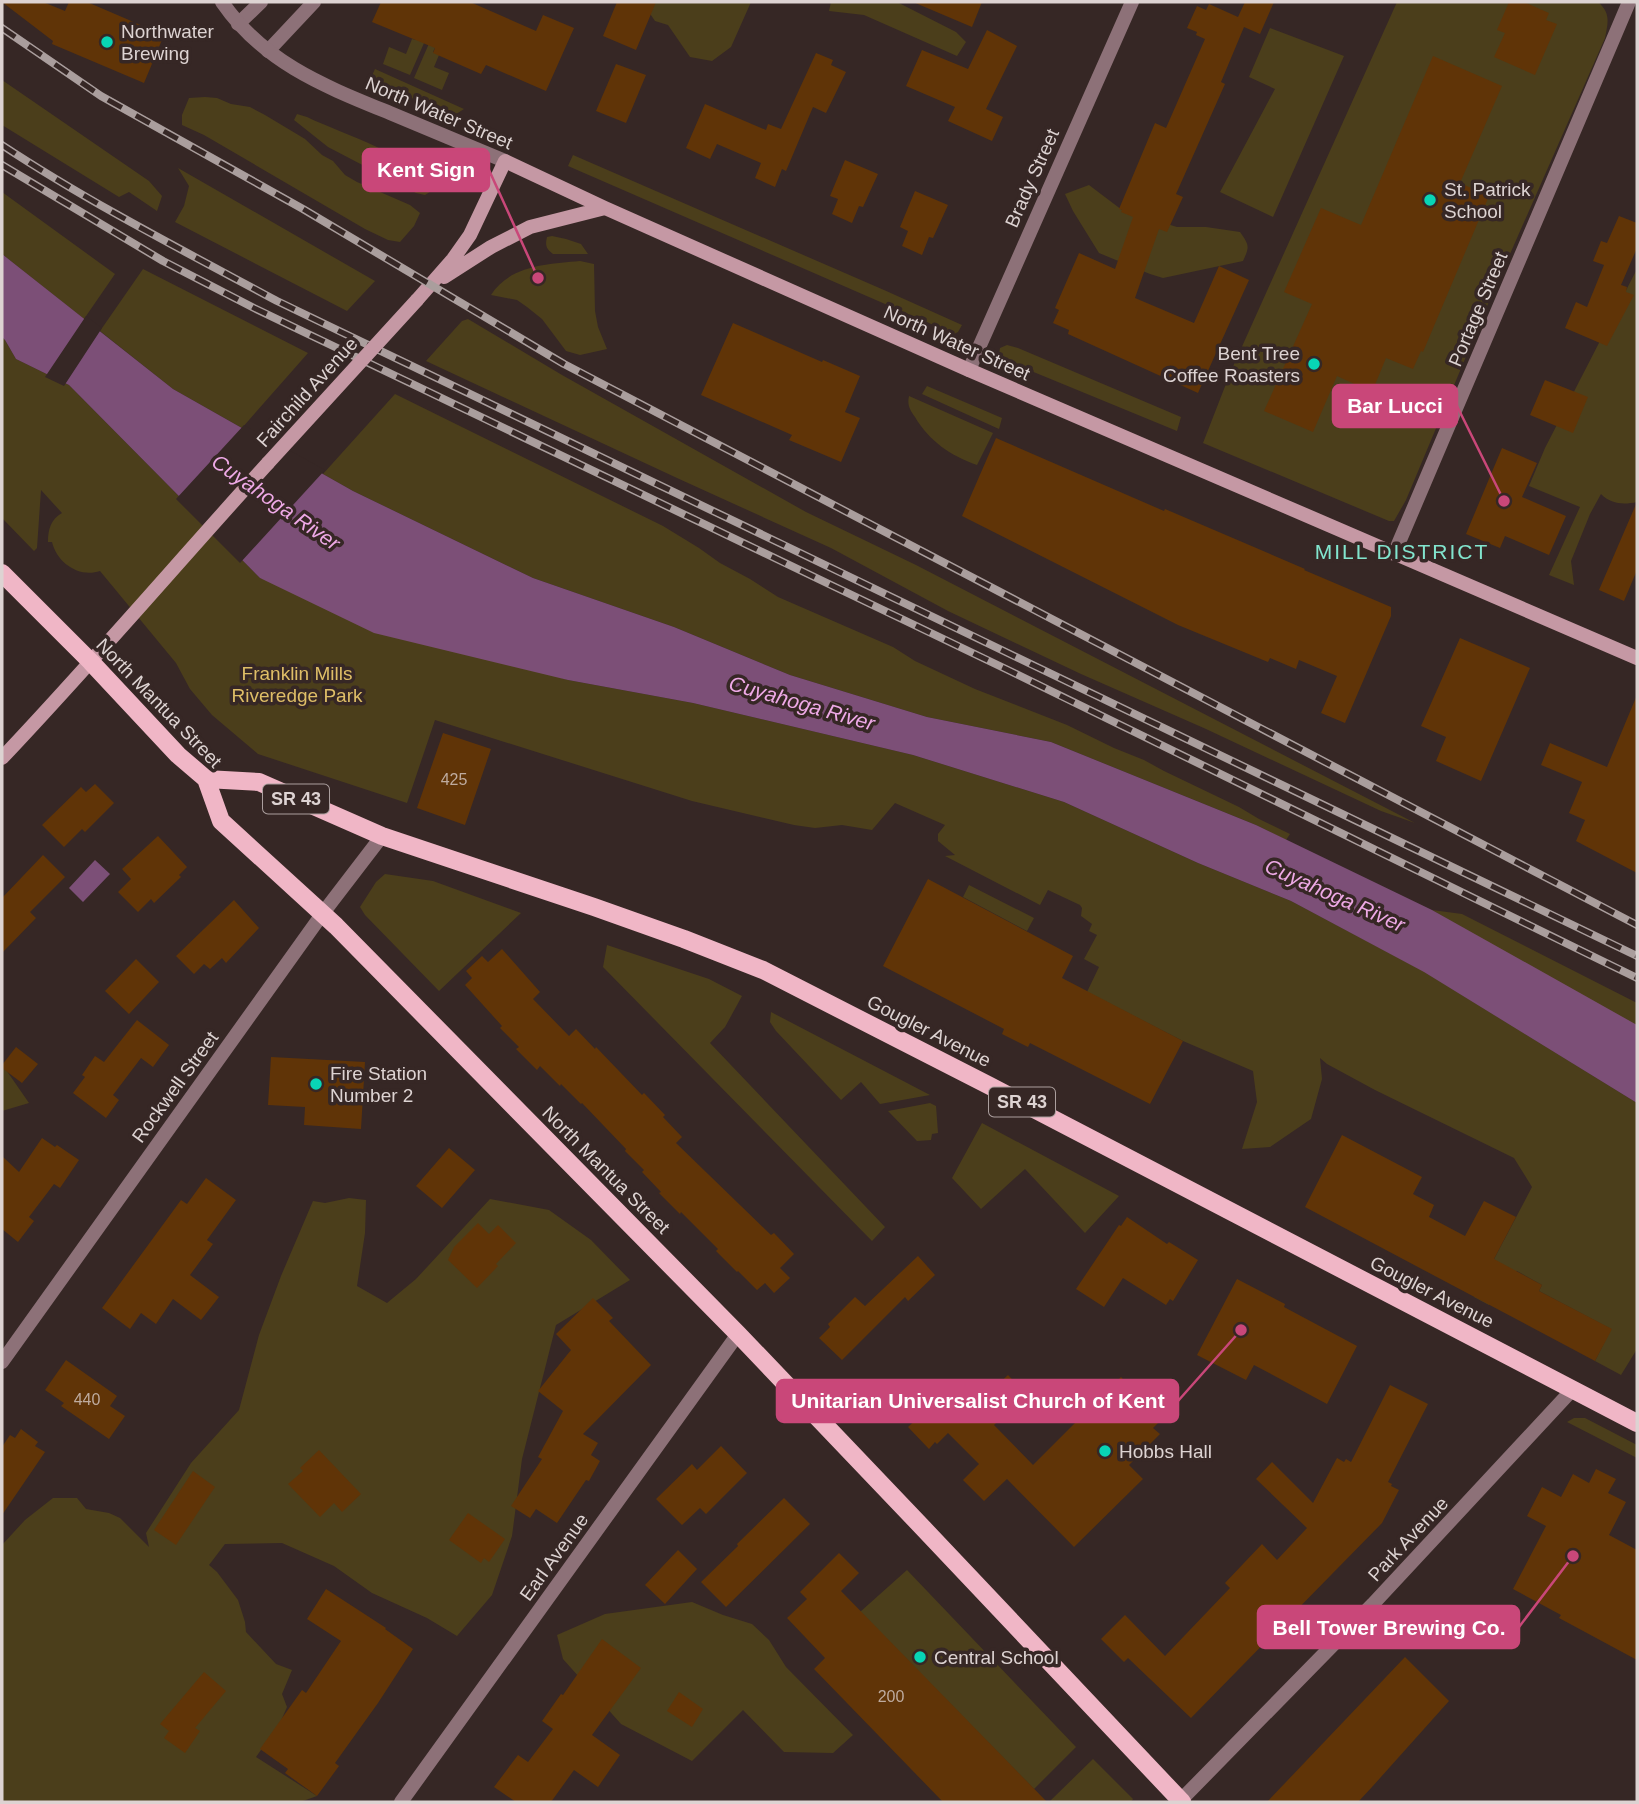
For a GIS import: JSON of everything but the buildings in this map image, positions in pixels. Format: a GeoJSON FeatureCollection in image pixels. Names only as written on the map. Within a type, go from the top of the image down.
{"type":"FeatureCollection","features":[{"type":"Feature","properties":{"kind":"main road","name":"North Water Street"},"geometry":{"type":"LineString","coordinates":[[505,161],[969,370],[1637,658]]}},
{"type":"Feature","properties":{"kind":"main road","name":"Fairchild Avenue"},"geometry":{"type":"LineString","coordinates":[[2,758],[91,663],[173,567],[431,285],[470,235],[505,161]]}},
{"type":"Feature","properties":{"kind":"main road"},"geometry":{"type":"LineString","coordinates":[[431,285],[491,247],[530,227],[605,208]]}},
{"type":"Feature","properties":{"kind":"main road","name":"North Mantua Street"},"geometry":{"type":"LineString","coordinates":[[2,573],[178,755],[206,779],[222,821],[323,913],[738,1334],[1180,1802]]}},
{"type":"Feature","properties":{"kind":"main road","name":"Gougler Avenue"},"geometry":{"type":"LineString","coordinates":[[206,779],[258,782],[382,836],[659,929],[762,970],[1637,1423]]}},
{"type":"Feature","properties":{"kind":"street","name":"North Water Street"},"geometry":{"type":"LineString","coordinates":[[222,2],[238,24],[268,51],[303,75],[505,161]]}},
{"type":"Feature","properties":{"kind":"street"},"geometry":{"type":"LineString","coordinates":[[238,24],[261,2]]}},
{"type":"Feature","properties":{"kind":"street"},"geometry":{"type":"LineString","coordinates":[[268,51],[314,2]]}},
{"type":"Feature","properties":{"kind":"street","name":"Brady Street"},"geometry":{"type":"LineString","coordinates":[[969,370],[1132,2]]}},
{"type":"Feature","properties":{"kind":"street","name":"Portage Street"},"geometry":{"type":"LineString","coordinates":[[1394,554],[1629,2]]}},
{"type":"Feature","properties":{"kind":"street","name":"Rockwell Street"},"geometry":{"type":"LineString","coordinates":[[2,1362],[323,913],[382,836]]}},
{"type":"Feature","properties":{"kind":"street","name":"Earl Avenue"},"geometry":{"type":"LineString","coordinates":[[401,1802],[738,1334]]}},
{"type":"Feature","properties":{"kind":"street","name":"Park Avenue"},"geometry":{"type":"LineString","coordinates":[[1180,1802],[1373,1604],[1573,1389]]}},
{"type":"Feature","properties":{"kind":"green space"},"geometry":{"type":"Polygon","coordinates":[[[432,2],[442,2],[410,75],[383,64],[389,47],[406,54],[412,39],[416,40],[432,2]]]}},
{"type":"Feature","properties":{"kind":"green space"},"geometry":{"type":"Polygon","coordinates":[[[447,2],[456,2],[433,52],[439,55],[434,67],[449,73],[442,90],[414,78],[447,2]]]}},
{"type":"Feature","properties":{"kind":"green space"},"geometry":{"type":"Polygon","coordinates":[[[642,2],[751,2],[731,47],[712,61],[690,57],[668,25],[655,21],[642,2]]]}},
{"type":"Feature","properties":{"kind":"green space"},"geometry":{"type":"Polygon","coordinates":[[[831,2],[897,2],[956,32],[966,42],[957,56],[864,15],[829,11],[831,2]]]}},
{"type":"Feature","properties":{"kind":"green space"},"geometry":{"type":"Polygon","coordinates":[[[1397,2],[1598,2],[1607,14],[1608,23],[1605,38],[1488,304],[1406,500],[1394,521],[1389,521],[1203,443],[1231,371],[1397,2]]]}},
{"type":"Feature","properties":{"kind":"green space"},"geometry":{"type":"Polygon","coordinates":[[[1270,28],[1344,56],[1273,217],[1220,192],[1275,89],[1249,77],[1270,28]]]}},
{"type":"Feature","properties":{"kind":"green space"},"geometry":{"type":"Polygon","coordinates":[[[375,69],[464,109],[453,116],[370,80],[375,69]]]}},
{"type":"Feature","properties":{"kind":"green space"},"geometry":{"type":"Polygon","coordinates":[[[2,80],[149,181],[162,196],[157,211],[129,192],[119,197],[2,125],[2,80]]]}},
{"type":"Feature","properties":{"kind":"green space"},"geometry":{"type":"Polygon","coordinates":[[[205,97],[250,107],[305,139],[333,161],[345,175],[410,205],[420,213],[414,226],[400,242],[388,240],[182,125],[182,115],[189,98],[205,97]]]}},
{"type":"Feature","properties":{"kind":"green space"},"geometry":{"type":"Polygon","coordinates":[[[297,114],[394,156],[423,177],[433,190],[425,195],[416,193],[328,147],[294,120],[297,114]]]}},
{"type":"Feature","properties":{"kind":"green space"},"geometry":{"type":"Polygon","coordinates":[[[573,155],[962,325],[954,334],[568,166],[573,155]]]}},
{"type":"Feature","properties":{"kind":"green space"},"geometry":{"type":"Polygon","coordinates":[[[178,168],[375,281],[347,311],[175,222],[184,206],[189,186],[178,168]]]}},
{"type":"Feature","properties":{"kind":"green space"},"geometry":{"type":"Polygon","coordinates":[[[1089,185],[1122,210],[1177,227],[1206,227],[1240,232],[1248,246],[1243,261],[1163,278],[1099,253],[1065,194],[1089,185]]]}},
{"type":"Feature","properties":{"kind":"green space"},"geometry":{"type":"Polygon","coordinates":[[[2,192],[115,274],[84,319],[2,254],[2,192]]]}},
{"type":"Feature","properties":{"kind":"green space"},"geometry":{"type":"Polygon","coordinates":[[[547,237],[581,244],[588,254],[553,254],[546,245],[547,237]]]}},
{"type":"Feature","properties":{"kind":"green space"},"geometry":{"type":"Polygon","coordinates":[[[580,261],[594,264],[595,311],[607,349],[580,355],[566,351],[542,319],[527,307],[517,300],[491,295],[508,277],[519,272],[543,265],[580,261]]]}},
{"type":"Feature","properties":{"kind":"green space"},"geometry":{"type":"Polygon","coordinates":[[[143,269],[308,353],[242,428],[173,389],[100,331],[143,269]]]}},
{"type":"Feature","properties":{"kind":"green space"},"geometry":{"type":"Polygon","coordinates":[[[1637,269],[1637,502],[1618,503],[1601,494],[1571,561],[1574,585],[1549,575],[1580,507],[1529,486],[1545,448],[1637,269]]]}},
{"type":"Feature","properties":{"kind":"green space"},"geometry":{"type":"Polygon","coordinates":[[[468,319],[806,512],[916,565],[1415,823],[1381,811],[1081,674],[948,611],[831,548],[426,361],[462,321],[468,319]]]}},
{"type":"Feature","properties":{"kind":"green space","name":"Franklin Mills Riveredge Park"},"geometry":{"type":"Polygon","coordinates":[[[2,337],[16,359],[69,385],[260,578],[568,680],[693,703],[913,755],[1064,802],[1198,863],[1291,901],[1423,971],[1637,1103],[1637,1349],[1621,1375],[1595,1361],[1611,1329],[1539,1291],[1542,1285],[1517,1271],[1505,1274],[1489,1305],[1474,1297],[1532,1187],[1514,1158],[1375,1090],[1320,1058],[1322,1079],[1311,1119],[1270,1147],[1242,1149],[1257,1102],[1253,1071],[1183,1041],[1087,992],[1099,967],[1084,959],[1097,935],[1089,931],[1092,924],[1081,916],[1080,905],[1048,890],[1040,905],[945,856],[955,855],[938,841],[938,834],[945,825],[895,803],[872,830],[842,825],[815,828],[794,825],[692,801],[435,720],[407,803],[258,754],[212,715],[190,689],[176,663],[100,571],[92,573],[77,570],[59,556],[52,542],[48,542],[48,537],[53,521],[62,513],[41,490],[37,548],[34,551],[2,518],[2,337]]]}},
{"type":"Feature","properties":{"kind":"green space"},"geometry":{"type":"Polygon","coordinates":[[[1007,345],[1181,417],[1177,431],[1019,366],[999,354],[1000,348],[1007,345]]]}},
{"type":"Feature","properties":{"kind":"green space"},"geometry":{"type":"Polygon","coordinates":[[[927,386],[1002,418],[999,429],[922,394],[927,386]]]}},
{"type":"Feature","properties":{"kind":"green space"},"geometry":{"type":"Polygon","coordinates":[[[395,394],[663,526],[778,597],[893,647],[915,661],[975,689],[1067,725],[1144,760],[1290,834],[1286,840],[1256,825],[1051,742],[927,717],[790,675],[674,627],[533,578],[323,474],[395,394]]]}},
{"type":"Feature","properties":{"kind":"green space"},"geometry":{"type":"Polygon","coordinates":[[[909,396],[993,433],[977,465],[950,452],[927,433],[910,410],[909,396]]]}},
{"type":"Feature","properties":{"kind":"green space"},"geometry":{"type":"Polygon","coordinates":[[[385,874],[433,881],[521,913],[439,991],[360,907],[376,882],[385,874]]]}},
{"type":"Feature","properties":{"kind":"green space"},"geometry":{"type":"Polygon","coordinates":[[[969,885],[1034,918],[1027,931],[963,897],[969,885]]]}},
{"type":"Feature","properties":{"kind":"green space"},"geometry":{"type":"Polygon","coordinates":[[[1432,910],[1462,914],[1637,1003],[1637,1029],[1432,910]]]}},
{"type":"Feature","properties":{"kind":"green space"},"geometry":{"type":"Polygon","coordinates":[[[607,945],[709,979],[742,996],[725,1027],[710,1043],[885,1227],[872,1241],[603,967],[607,945]]]}},
{"type":"Feature","properties":{"kind":"green space"},"geometry":{"type":"Polygon","coordinates":[[[771,1012],[930,1095],[880,1104],[861,1082],[841,1100],[776,1031],[770,1022],[771,1012]]]}},
{"type":"Feature","properties":{"kind":"green space"},"geometry":{"type":"Polygon","coordinates":[[[2,1064],[29,1103],[2,1111],[2,1064]]]}},
{"type":"Feature","properties":{"kind":"green space"},"geometry":{"type":"Polygon","coordinates":[[[930,1103],[936,1106],[938,1133],[932,1134],[931,1140],[917,1141],[888,1111],[930,1103]]]}},
{"type":"Feature","properties":{"kind":"green space"},"geometry":{"type":"Polygon","coordinates":[[[982,1123],[1119,1196],[1085,1233],[1025,1169],[981,1209],[952,1178],[982,1123]]]}},
{"type":"Feature","properties":{"kind":"green space"},"geometry":{"type":"Polygon","coordinates":[[[349,1198],[366,1200],[365,1233],[357,1286],[387,1303],[416,1279],[490,1199],[549,1210],[591,1240],[630,1280],[556,1325],[522,1459],[512,1536],[492,1595],[457,1636],[427,1618],[372,1593],[334,1566],[282,1543],[225,1544],[209,1565],[238,1600],[246,1632],[276,1664],[292,1670],[282,1694],[287,1707],[280,1723],[256,1757],[317,1796],[300,1802],[2,1802],[2,1545],[25,1520],[53,1498],[77,1498],[86,1509],[120,1518],[149,1547],[146,1533],[191,1463],[239,1410],[259,1335],[313,1201],[325,1203],[349,1198]]]}},
{"type":"Feature","properties":{"kind":"green space"},"geometry":{"type":"Polygon","coordinates":[[[1574,1418],[1585,1418],[1637,1445],[1637,1458],[1567,1422],[1574,1418]]]}},
{"type":"Feature","properties":{"kind":"green space"},"geometry":{"type":"Polygon","coordinates":[[[907,1570],[1076,1747],[1034,1789],[860,1612],[907,1570]]]}},
{"type":"Feature","properties":{"kind":"green space"},"geometry":{"type":"Polygon","coordinates":[[[692,1602],[752,1624],[769,1640],[786,1667],[853,1735],[833,1753],[784,1752],[743,1710],[692,1761],[621,1724],[563,1659],[557,1635],[605,1614],[692,1602]]]}},
{"type":"Feature","properties":{"kind":"green space"},"geometry":{"type":"Polygon","coordinates":[[[1093,1759],[1133,1799],[1131,1802],[1049,1802],[1093,1759]]]}},
{"type":"Feature","properties":{"kind":"water","name":"Cuyahoga River"},"geometry":{"type":"Polygon","coordinates":[[[2,254],[173,389],[353,491],[533,578],[674,627],[790,675],[927,717],[1051,742],[1256,825],[1432,910],[1637,1025],[1637,1103],[1424,972],[1291,901],[1198,863],[1064,802],[913,755],[693,703],[568,680],[374,633],[260,578],[69,385],[16,359],[2,337],[2,254]]]}},
{"type":"Feature","properties":{"kind":"water"},"geometry":{"type":"Polygon","coordinates":[[[95,860],[110,874],[83,902],[69,888],[95,860]]]}},
{"type":"Feature","properties":{"kind":"pier"},"geometry":{"type":"Polygon","coordinates":[[[86,316],[102,328],[64,386],[45,377],[86,316]]]}},
{"type":"Feature","properties":{"kind":"pier"},"geometry":{"type":"Polygon","coordinates":[[[244,425],[325,470],[240,563],[176,499],[244,425]]]}},
{"type":"Feature","properties":{"kind":"railway"},"geometry":{"type":"LineString","coordinates":[[2,28],[101,96],[303,209],[564,364],[1637,925]]}},
{"type":"Feature","properties":{"kind":"railway"},"geometry":{"type":"LineString","coordinates":[[2,145],[103,207],[277,301],[1637,956]]}},
{"type":"Feature","properties":{"kind":"railway"},"geometry":{"type":"LineString","coordinates":[[2,165],[163,261],[254,308],[1008,670],[1637,978]]}},
{"type":"Feature","properties":{"kind":"place","name":"Northwater Brewing"},"geometry":{"type":"Point","coordinates":[107,42]}},
{"type":"Feature","properties":{"kind":"place","name":"St. Patrick School"},"geometry":{"type":"Point","coordinates":[1430,200]}},
{"type":"Feature","properties":{"kind":"place","name":"Kent Sign"},"geometry":{"type":"Point","coordinates":[538,278]}},
{"type":"Feature","properties":{"kind":"place","name":"Bent Tree Coffee Roasters"},"geometry":{"type":"Point","coordinates":[1314,364]}},
{"type":"Feature","properties":{"kind":"place","name":"Bar Lucci"},"geometry":{"type":"Point","coordinates":[1504,501]}},
{"type":"Feature","properties":{"kind":"place","name":"Fire Station Number 2"},"geometry":{"type":"Point","coordinates":[316,1084]}},
{"type":"Feature","properties":{"kind":"place","name":"Unitarian Universalist Church of Kent"},"geometry":{"type":"Point","coordinates":[1241,1330]}},
{"type":"Feature","properties":{"kind":"place","name":"Hobbs Hall"},"geometry":{"type":"Point","coordinates":[1105,1451]}},
{"type":"Feature","properties":{"kind":"place","name":"Bell Tower Brewing Co."},"geometry":{"type":"Point","coordinates":[1573,1556]}},
{"type":"Feature","properties":{"kind":"place","name":"Central School"},"geometry":{"type":"Point","coordinates":[920,1657]}},
{"type":"Feature","properties":{"kind":"district","name":"MILL DISTRICT"},"geometry":{"type":"Point","coordinates":[1402,551]}}]}
